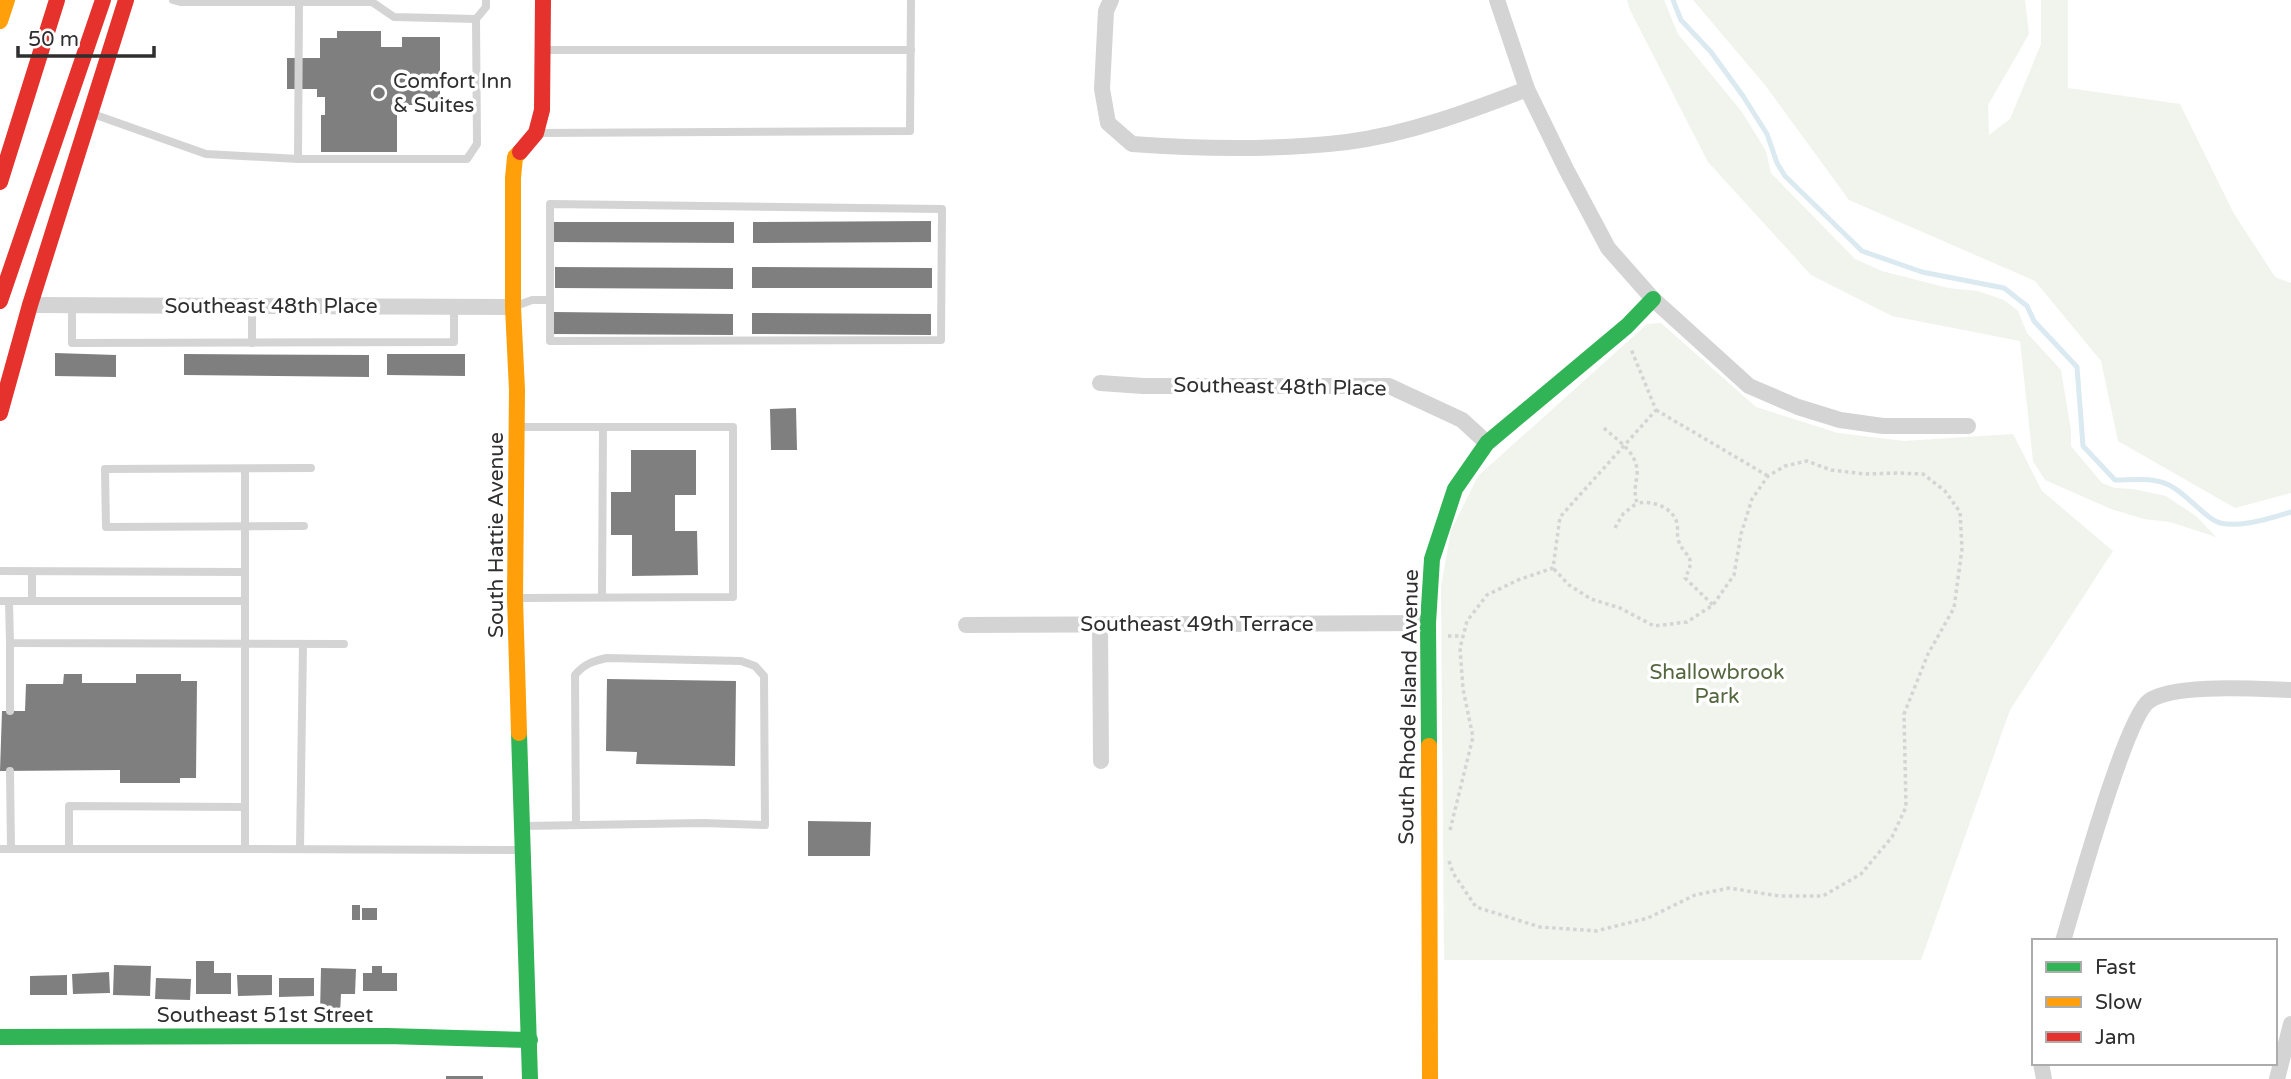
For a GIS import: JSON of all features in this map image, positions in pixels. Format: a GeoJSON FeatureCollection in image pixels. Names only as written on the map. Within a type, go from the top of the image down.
{"type":"FeatureCollection","features":[{"type":"Feature","properties":{"kind":"main road"},"geometry":{"type":"LineString","coordinates":[[0,21],[7,0]]}},
{"type":"Feature","properties":{"kind":"main road"},"geometry":{"type":"LineString","coordinates":[[0,182],[57,0]]}},
{"type":"Feature","properties":{"kind":"main road"},"geometry":{"type":"LineString","coordinates":[[0,301],[103,0]]}},
{"type":"Feature","properties":{"kind":"main road"},"geometry":{"type":"LineString","coordinates":[[0,413],[30,305],[125,0]]}},
{"type":"Feature","properties":{"kind":"main road","name":"South Hattie Avenue"},"geometry":{"type":"LineString","coordinates":[[530,1079],[524,826],[514,598],[516,426],[513,178],[515,157],[536,133],[542,110],[543,0]]}},
{"type":"Feature","properties":{"kind":"main road","name":"South Rhode Island Avenue"},"geometry":{"type":"LineString","coordinates":[[1430,1079],[1428,623],[1432,559],[1455,489],[1487,443],[1617,335],[1653,299]]}},
{"type":"Feature","properties":{"kind":"main road","name":"Southeast 51st Street"},"geometry":{"type":"LineString","coordinates":[[0,1037],[387,1036],[530,1040]]}},
{"type":"Feature","properties":{"kind":"street"},"geometry":{"type":"LineString","coordinates":[[1497,0],[1527,89],[1608,248],[1653,299],[1749,386],[1798,407],[1840,419],[1883,426],[1968,426]]}},
{"type":"Feature","properties":{"kind":"street"},"geometry":{"type":"LineString","coordinates":[[1109,6],[1102,89],[1108,123],[1132,144],[1300,146],[1349,142],[1402,131],[1483,106],[1527,89]]}},
{"type":"Feature","properties":{"kind":"street","name":"Southeast 48th Place"},"geometry":{"type":"LineString","coordinates":[[30,305],[513,307]]}},
{"type":"Feature","properties":{"kind":"street","name":"Southeast 48th Place"},"geometry":{"type":"LineString","coordinates":[[1100,383],[1143,386],[1389,386],[1462,419],[1487,443]]}},
{"type":"Feature","properties":{"kind":"street","name":"Southeast 49th Terrace"},"geometry":{"type":"LineString","coordinates":[[966,625],[1428,623]]}},
{"type":"Feature","properties":{"kind":"street"},"geometry":{"type":"LineString","coordinates":[[1100,625],[1101,761]]}},
{"type":"Feature","properties":{"kind":"street"},"geometry":{"type":"LineString","coordinates":[[2064,939],[2121,756],[2149,701],[2180,691],[2225,688],[2291,690]]}},
{"type":"Feature","properties":{"kind":"street"},"geometry":{"type":"LineString","coordinates":[[2277,1079],[2291,1024]]}},
{"type":"Feature","properties":{"kind":"lane"},"geometry":{"type":"LineString","coordinates":[[173,0],[372,2],[394,17],[476,19]]}},
{"type":"Feature","properties":{"kind":"lane"},"geometry":{"type":"LineString","coordinates":[[90,113],[206,154],[298,159],[467,159],[477,144],[476,19],[486,7],[486,0]]}},
{"type":"Feature","properties":{"kind":"lane"},"geometry":{"type":"LineString","coordinates":[[536,133],[910,131],[911,0]]}},
{"type":"Feature","properties":{"kind":"lane"},"geometry":{"type":"LineString","coordinates":[[298,159],[299,2]]}},
{"type":"Feature","properties":{"kind":"lane"},"geometry":{"type":"LineString","coordinates":[[544,50],[911,50]]}},
{"type":"Feature","properties":{"kind":"lane"},"geometry":{"type":"LineString","coordinates":[[550,204],[942,208],[941,340],[550,341],[550,300],[550,204]]}},
{"type":"Feature","properties":{"kind":"lane"},"geometry":{"type":"LineString","coordinates":[[513,307],[532,300],[550,300]]}},
{"type":"Feature","properties":{"kind":"lane"},"geometry":{"type":"LineString","coordinates":[[72,305],[72,343],[454,342],[454,307]]}},
{"type":"Feature","properties":{"kind":"lane"},"geometry":{"type":"LineString","coordinates":[[252,306],[252,343]]}},
{"type":"Feature","properties":{"kind":"lane"},"geometry":{"type":"LineString","coordinates":[[514,598],[733,597],[733,427],[516,426]]}},
{"type":"Feature","properties":{"kind":"lane"},"geometry":{"type":"LineString","coordinates":[[603,427],[603,597]]}},
{"type":"Feature","properties":{"kind":"lane"},"geometry":{"type":"LineString","coordinates":[[304,526],[106,527],[105,469],[310,468]]}},
{"type":"Feature","properties":{"kind":"lane"},"geometry":{"type":"LineString","coordinates":[[245,469],[245,849]]}},
{"type":"Feature","properties":{"kind":"lane"},"geometry":{"type":"LineString","coordinates":[[0,571],[245,572]]}},
{"type":"Feature","properties":{"kind":"lane"},"geometry":{"type":"LineString","coordinates":[[32,572],[32,601]]}},
{"type":"Feature","properties":{"kind":"lane"},"geometry":{"type":"LineString","coordinates":[[10,711],[10,643],[5,601],[245,601]]}},
{"type":"Feature","properties":{"kind":"lane"},"geometry":{"type":"LineString","coordinates":[[10,643],[344,644]]}},
{"type":"Feature","properties":{"kind":"lane"},"geometry":{"type":"LineString","coordinates":[[300,849],[303,644]]}},
{"type":"Feature","properties":{"kind":"lane"},"geometry":{"type":"LineString","coordinates":[[524,826],[703,823],[765,825],[764,676],[755,666],[741,661],[607,658],[593,660],[581,667],[575,675],[576,825]]}},
{"type":"Feature","properties":{"kind":"lane"},"geometry":{"type":"LineString","coordinates":[[10,771],[11,849]]}},
{"type":"Feature","properties":{"kind":"lane"},"geometry":{"type":"LineString","coordinates":[[69,849],[69,806],[245,807]]}},
{"type":"Feature","properties":{"kind":"lane"},"geometry":{"type":"LineString","coordinates":[[0,849],[524,850]]}},
{"type":"Feature","properties":{"kind":"path"},"geometry":{"type":"LineString","coordinates":[[1617,335],[1632,350],[1656,410],[1768,476]]}},
{"type":"Feature","properties":{"kind":"path"},"geometry":{"type":"LineString","coordinates":[[1553,568],[1560,517],[1656,410]]}},
{"type":"Feature","properties":{"kind":"path"},"geometry":{"type":"LineString","coordinates":[[1604,428],[1632,454],[1636,462],[1634,492],[1637,503]]}},
{"type":"Feature","properties":{"kind":"path"},"geometry":{"type":"LineString","coordinates":[[1447,853],[1453,873],[1476,907],[1540,927],[1596,931],[1648,918],[1696,895],[1729,888],[1779,896],[1823,896],[1861,874],[1892,837],[1906,807],[1904,714],[1928,654],[1954,608],[1962,549],[1961,512],[1945,491],[1923,474],[1865,474],[1830,470],[1807,461],[1786,466],[1768,476],[1752,499],[1741,534],[1734,575],[1713,605],[1687,622],[1654,626],[1620,608],[1591,599],[1569,584],[1553,568]]}},
{"type":"Feature","properties":{"kind":"path"},"geometry":{"type":"LineString","coordinates":[[1615,528],[1623,514],[1637,503],[1655,503],[1672,514],[1678,527],[1679,542],[1690,560],[1690,569],[1685,578],[1713,605]]}},
{"type":"Feature","properties":{"kind":"path"},"geometry":{"type":"LineString","coordinates":[[1448,834],[1473,737],[1463,689],[1460,648],[1467,621],[1487,596],[1518,580],[1553,568]]}},
{"type":"Feature","properties":{"kind":"green space"},"geometry":{"type":"Polygon","coordinates":[[[1627,0],[1664,0],[1678,34],[1742,112],[1766,151],[1771,173],[1855,259],[1882,271],[1948,288],[1978,291],[2004,300],[2018,311],[2027,333],[2061,370],[2071,446],[2102,483],[2115,488],[2166,496],[2196,516],[2216,537],[2170,522],[2144,519],[2111,509],[2045,480],[2033,461],[2020,341],[1892,316],[1811,275],[1708,162],[1627,0]]]}},
{"type":"Feature","properties":{"kind":"green space"},"geometry":{"type":"Polygon","coordinates":[[[1693,0],[2025,0],[2029,34],[1988,105],[1989,135],[2010,119],[2041,44],[2041,0],[2068,0],[2068,88],[2180,104],[2233,212],[2275,277],[2291,283],[2291,493],[2235,508],[2118,441],[2101,361],[2035,281],[1849,200],[1765,85],[1693,0]]]}},
{"type":"Feature","properties":{"kind":"green space","name":"Shallowbrook Park"},"geometry":{"type":"Polygon","coordinates":[[[1661,323],[1756,407],[1838,433],[1904,441],[2013,434],[2042,491],[2113,551],[2010,710],[1921,960],[1444,960],[1441,587],[1451,530],[1478,476],[1647,324],[1661,323]]]}},
{"type":"Feature","properties":{"kind":"building","name":"Comfort Inn & Suites"},"geometry":{"type":"Polygon","coordinates":[[[337,31],[381,31],[381,47],[402,47],[402,37],[440,37],[440,105],[397,105],[397,152],[321,152],[321,115],[325,115],[325,97],[317,97],[317,89],[287,89],[287,58],[320,58],[320,38],[337,38],[337,31]]]}},
{"type":"Feature","properties":{"kind":"building"},"geometry":{"type":"Polygon","coordinates":[[[931,221],[931,242],[753,243],[753,222],[931,221]]]}},
{"type":"Feature","properties":{"kind":"building"},"geometry":{"type":"Polygon","coordinates":[[[554,222],[734,222],[734,243],[554,242],[554,222]]]}},
{"type":"Feature","properties":{"kind":"building"},"geometry":{"type":"Polygon","coordinates":[[[555,267],[733,268],[733,289],[555,288],[555,267]]]}},
{"type":"Feature","properties":{"kind":"building"},"geometry":{"type":"Polygon","coordinates":[[[752,267],[932,268],[932,288],[752,288],[752,267]]]}},
{"type":"Feature","properties":{"kind":"building"},"geometry":{"type":"Polygon","coordinates":[[[554,312],[733,314],[733,335],[554,334],[554,312]]]}},
{"type":"Feature","properties":{"kind":"building"},"geometry":{"type":"Polygon","coordinates":[[[752,313],[931,314],[931,335],[752,334],[752,313]]]}},
{"type":"Feature","properties":{"kind":"building"},"geometry":{"type":"Polygon","coordinates":[[[55,353],[116,355],[116,377],[55,376],[55,353]]]}},
{"type":"Feature","properties":{"kind":"building"},"geometry":{"type":"Polygon","coordinates":[[[184,354],[369,355],[369,377],[184,375],[184,354]]]}},
{"type":"Feature","properties":{"kind":"building"},"geometry":{"type":"Polygon","coordinates":[[[387,354],[465,354],[465,376],[387,375],[387,354]]]}},
{"type":"Feature","properties":{"kind":"building"},"geometry":{"type":"Polygon","coordinates":[[[796,408],[797,450],[771,450],[770,409],[796,408]]]}},
{"type":"Feature","properties":{"kind":"building"},"geometry":{"type":"Polygon","coordinates":[[[631,450],[696,450],[696,495],[675,495],[675,531],[697,531],[698,575],[632,576],[632,535],[611,535],[611,492],[631,492],[631,450]]]}},
{"type":"Feature","properties":{"kind":"building"},"geometry":{"type":"Polygon","coordinates":[[[64,674],[82,674],[82,683],[136,683],[136,674],[181,674],[181,681],[197,681],[196,778],[180,778],[180,783],[120,783],[120,770],[0,771],[2,711],[25,711],[26,684],[63,684],[64,674]]]}},
{"type":"Feature","properties":{"kind":"building"},"geometry":{"type":"Polygon","coordinates":[[[607,679],[736,681],[735,766],[636,764],[637,752],[606,751],[607,679]]]}},
{"type":"Feature","properties":{"kind":"building"},"geometry":{"type":"Polygon","coordinates":[[[808,821],[871,822],[870,856],[808,856],[808,821]]]}},
{"type":"Feature","properties":{"kind":"building"},"geometry":{"type":"Polygon","coordinates":[[[352,905],[360,905],[360,920],[352,920],[352,905]]]}},
{"type":"Feature","properties":{"kind":"building"},"geometry":{"type":"Polygon","coordinates":[[[362,908],[377,908],[377,920],[362,920],[362,908]]]}},
{"type":"Feature","properties":{"kind":"building"},"geometry":{"type":"Polygon","coordinates":[[[196,961],[214,961],[214,973],[231,973],[231,994],[196,994],[196,961]]]}},
{"type":"Feature","properties":{"kind":"building"},"geometry":{"type":"Polygon","coordinates":[[[114,965],[151,966],[150,996],[113,995],[114,965]]]}},
{"type":"Feature","properties":{"kind":"building"},"geometry":{"type":"Polygon","coordinates":[[[372,966],[382,966],[382,973],[397,973],[397,991],[363,991],[363,973],[372,973],[372,966]]]}},
{"type":"Feature","properties":{"kind":"building"},"geometry":{"type":"Polygon","coordinates":[[[321,968],[356,969],[355,994],[341,994],[340,1014],[320,1014],[321,968]]]}},
{"type":"Feature","properties":{"kind":"building"},"geometry":{"type":"Polygon","coordinates":[[[109,972],[110,993],[73,994],[72,974],[109,972]]]}},
{"type":"Feature","properties":{"kind":"building"},"geometry":{"type":"Polygon","coordinates":[[[67,975],[67,995],[30,995],[30,976],[67,975]]]}},
{"type":"Feature","properties":{"kind":"building"},"geometry":{"type":"Polygon","coordinates":[[[237,975],[272,975],[272,995],[238,996],[237,975]]]}},
{"type":"Feature","properties":{"kind":"building"},"geometry":{"type":"Polygon","coordinates":[[[156,978],[191,979],[190,1000],[155,999],[156,978]]]}},
{"type":"Feature","properties":{"kind":"building"},"geometry":{"type":"Polygon","coordinates":[[[279,978],[314,978],[314,996],[279,997],[279,978]]]}},
{"type":"Feature","properties":{"kind":"building"},"geometry":{"type":"Polygon","coordinates":[[[446,1076],[483,1076],[483,1079],[446,1079],[446,1076]]]}},
{"type":"Feature","properties":{"kind":"waterway"},"geometry":{"type":"LineString","coordinates":[[1673,0],[1681,20],[1711,52],[1743,96],[1767,134],[1777,163],[1785,176],[1862,251],[1922,272],[2004,288],[2027,306],[2034,321],[2077,367],[2083,446],[2115,480],[2163,482],[2219,523],[2251,523],[2291,512]]}},
{"type":"Feature","properties":{"kind":"traffic: fast"},"geometry":{"type":"LineString","coordinates":[[1429,746],[1428,623],[1432,559],[1455,489],[1487,443],[1627,326],[1653,299]]}},
{"type":"Feature","properties":{"kind":"traffic: fast"},"geometry":{"type":"LineString","coordinates":[[519,733],[530,1079]]}},
{"type":"Feature","properties":{"kind":"traffic: fast"},"geometry":{"type":"LineString","coordinates":[[0,1037],[387,1036],[530,1040]]}},
{"type":"Feature","properties":{"kind":"traffic: slow"},"geometry":{"type":"LineString","coordinates":[[0,21],[7,0]]}},
{"type":"Feature","properties":{"kind":"traffic: slow"},"geometry":{"type":"LineString","coordinates":[[519,733],[515,598],[517,390],[513,307],[513,178],[515,157],[520,152]]}},
{"type":"Feature","properties":{"kind":"traffic: slow"},"geometry":{"type":"LineString","coordinates":[[1429,746],[1430,1079]]}},
{"type":"Feature","properties":{"kind":"traffic: jam"},"geometry":{"type":"LineString","coordinates":[[0,182],[57,0]]}},
{"type":"Feature","properties":{"kind":"traffic: jam"},"geometry":{"type":"LineString","coordinates":[[0,301],[103,0]]}},
{"type":"Feature","properties":{"kind":"traffic: jam"},"geometry":{"type":"LineString","coordinates":[[0,413],[30,305],[126,0]]}},
{"type":"Feature","properties":{"kind":"traffic: jam"},"geometry":{"type":"LineString","coordinates":[[520,152],[536,133],[542,110],[543,0]]}},
{"type":"Feature","properties":{"kind":"place","name":"Comfort Inn & Suites"},"geometry":{"type":"Point","coordinates":[379,93]}}]}
